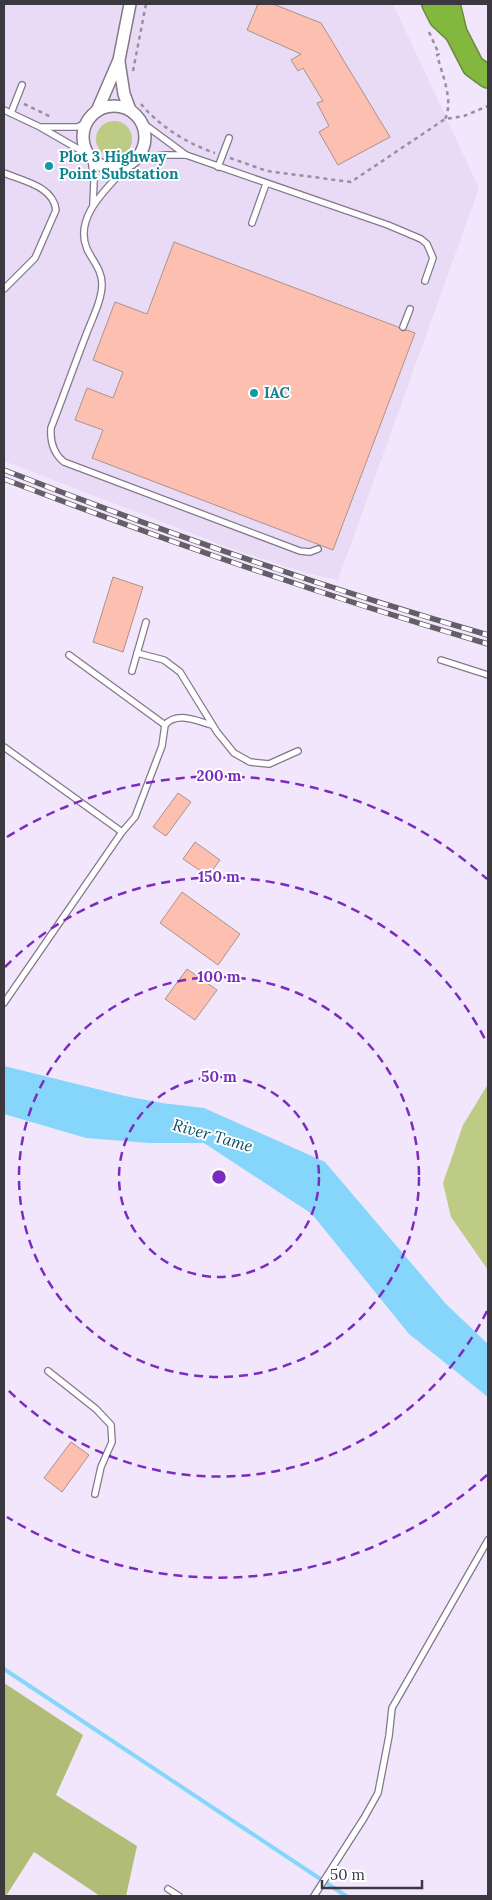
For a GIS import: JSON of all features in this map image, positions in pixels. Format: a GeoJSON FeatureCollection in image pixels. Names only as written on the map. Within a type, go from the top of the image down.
{"type":"FeatureCollection","features":[{"type":"Feature","properties":{"kind":"highway"},"geometry":{"type":"LineString","coordinates":[[437,5],[440,18],[456,33],[473,66],[488,77]]}},
{"type":"Feature","properties":{"kind":"street"},"geometry":{"type":"LineString","coordinates":[[119,60],[124,94],[130,110],[140,121],[145,137],[144,143],[133,161],[119,168],[109,168],[99,164],[89,156],[83,139],[87,123],[97,111],[119,60],[130,4]]}},
{"type":"Feature","properties":{"kind":"street"},"geometry":{"type":"LineString","coordinates":[[97,111],[113,106],[130,110]]}},
{"type":"Feature","properties":{"kind":"lane"},"geometry":{"type":"LineString","coordinates":[[11,113],[22,85]]}},
{"type":"Feature","properties":{"kind":"lane"},"geometry":{"type":"LineString","coordinates":[[4,110],[40,127],[89,156],[94,181],[94,204]]}},
{"type":"Feature","properties":{"kind":"lane"},"geometry":{"type":"LineString","coordinates":[[140,121],[186,155],[388,225],[421,239],[427,244],[433,258],[425,281]]}},
{"type":"Feature","properties":{"kind":"lane"},"geometry":{"type":"LineString","coordinates":[[40,127],[77,127],[87,123]]}},
{"type":"Feature","properties":{"kind":"lane"},"geometry":{"type":"LineString","coordinates":[[218,167],[229,138]]}},
{"type":"Feature","properties":{"kind":"lane"},"geometry":{"type":"LineString","coordinates":[[186,155],[166,155],[133,161],[94,204],[85,224],[83,235],[88,249],[98,266],[102,284],[97,306],[51,428],[50,440],[57,456],[64,462],[300,551],[310,552],[318,549]]}},
{"type":"Feature","properties":{"kind":"lane"},"geometry":{"type":"LineString","coordinates":[[4,173],[43,189],[50,194],[55,202],[56,210],[35,258],[4,289]]}},
{"type":"Feature","properties":{"kind":"lane"},"geometry":{"type":"LineString","coordinates":[[252,223],[266,184]]}},
{"type":"Feature","properties":{"kind":"lane"},"geometry":{"type":"LineString","coordinates":[[403,327],[410,310]]}},
{"type":"Feature","properties":{"kind":"lane"},"geometry":{"type":"LineString","coordinates":[[132,670],[146,622]]}},
{"type":"Feature","properties":{"kind":"lane"},"geometry":{"type":"LineString","coordinates":[[137,652],[164,660],[180,672],[212,725],[234,753],[250,762],[269,764],[298,751]]}},
{"type":"Feature","properties":{"kind":"lane"},"geometry":{"type":"LineString","coordinates":[[68,656],[165,725]]}},
{"type":"Feature","properties":{"kind":"lane"},"geometry":{"type":"LineString","coordinates":[[441,660],[488,675]]}},
{"type":"Feature","properties":{"kind":"lane"},"geometry":{"type":"LineString","coordinates":[[4,1003],[122,832],[135,817],[162,746],[165,725],[169,720],[179,717],[212,725]]}},
{"type":"Feature","properties":{"kind":"lane"},"geometry":{"type":"LineString","coordinates":[[4,747],[122,832]]}},
{"type":"Feature","properties":{"kind":"lane"},"geometry":{"type":"LineString","coordinates":[[48,1370],[96,1409],[111,1425],[112,1442],[101,1467],[95,1494]]}},
{"type":"Feature","properties":{"kind":"lane"},"geometry":{"type":"LineString","coordinates":[[314,1896],[378,1793],[389,1736],[392,1708],[488,1540]]}},
{"type":"Feature","properties":{"kind":"lane"},"geometry":{"type":"LineString","coordinates":[[168,1889],[179,1896]]}},
{"type":"Feature","properties":{"kind":"path"},"geometry":{"type":"LineString","coordinates":[[133,72],[146,4]]}},
{"type":"Feature","properties":{"kind":"path"},"geometry":{"type":"LineString","coordinates":[[428,29],[439,54],[437,55],[449,111],[445,119]]}},
{"type":"Feature","properties":{"kind":"path"},"geometry":{"type":"LineString","coordinates":[[124,94],[135,95],[157,120],[201,148],[267,171],[351,182],[445,119],[464,116],[488,106]]}},
{"type":"Feature","properties":{"kind":"path"},"geometry":{"type":"LineString","coordinates":[[16,100],[53,118]]}},
{"type":"Feature","properties":{"kind":"shaded area"},"geometry":{"type":"Polygon","coordinates":[[[4,4],[393,4],[479,188],[338,580],[306,573],[230,548],[4,461],[4,4]]]}},
{"type":"Feature","properties":{"kind":"green space"},"geometry":{"type":"Polygon","coordinates":[[[114,121],[127,126],[132,139],[127,152],[114,157],[101,152],[96,139],[101,126],[114,121]]]}},
{"type":"Feature","properties":{"kind":"green space"},"geometry":{"type":"Polygon","coordinates":[[[488,1084],[488,1270],[451,1217],[443,1183],[463,1125],[488,1084]]]}},
{"type":"Feature","properties":{"kind":"green space"},"geometry":{"type":"Polygon","coordinates":[[[4,1683],[83,1735],[56,1795],[137,1846],[126,1896],[100,1896],[34,1852],[6,1896],[4,1896],[4,1683]]]}},
{"type":"Feature","properties":{"kind":"water","name":"River Tame"},"geometry":{"type":"Polygon","coordinates":[[[4,1066],[125,1096],[204,1108],[325,1162],[446,1304],[488,1344],[488,1397],[409,1334],[312,1214],[204,1143],[149,1143],[86,1138],[4,1114],[4,1066]]]}},
{"type":"Feature","properties":{"kind":"building"},"geometry":{"type":"Polygon","coordinates":[[[258,4],[273,4],[321,23],[390,137],[338,165],[319,132],[329,126],[317,103],[323,101],[303,68],[298,71],[291,60],[301,54],[247,30],[258,4]]]}},
{"type":"Feature","properties":{"kind":"building","name":"IAC"},"geometry":{"type":"Polygon","coordinates":[[[174,242],[398,327],[402,331],[407,330],[415,333],[333,550],[92,458],[103,430],[75,420],[87,388],[113,398],[123,372],[93,360],[115,302],[147,314],[174,242]]]}},
{"type":"Feature","properties":{"kind":"building"},"geometry":{"type":"Polygon","coordinates":[[[113,577],[143,587],[123,652],[93,642],[113,577]]]}},
{"type":"Feature","properties":{"kind":"building"},"geometry":{"type":"Polygon","coordinates":[[[178,793],[191,802],[166,836],[153,827],[178,793]]]}},
{"type":"Feature","properties":{"kind":"building"},"geometry":{"type":"Polygon","coordinates":[[[195,842],[220,860],[208,876],[183,859],[195,842]]]}},
{"type":"Feature","properties":{"kind":"building"},"geometry":{"type":"Polygon","coordinates":[[[182,892],[240,934],[218,965],[160,923],[182,892]]]}},
{"type":"Feature","properties":{"kind":"building"},"geometry":{"type":"Polygon","coordinates":[[[187,969],[217,990],[195,1020],[165,999],[187,969]]]}},
{"type":"Feature","properties":{"kind":"building"},"geometry":{"type":"Polygon","coordinates":[[[71,1442],[89,1455],[62,1492],[44,1478],[71,1442]]]}},
{"type":"Feature","properties":{"kind":"waterway"},"geometry":{"type":"LineString","coordinates":[[4,1669],[346,1896]]}},
{"type":"Feature","properties":{"kind":"railway"},"geometry":{"type":"LineString","coordinates":[[4,470],[244,558],[488,635]]}},
{"type":"Feature","properties":{"kind":"railway"},"geometry":{"type":"LineString","coordinates":[[4,479],[244,566],[366,607],[488,644]]}},
{"type":"Feature","properties":{"kind":"place","name":"Plot 3 Highway Point Substation"},"geometry":{"type":"Point","coordinates":[49,166]}},
{"type":"Feature","properties":{"kind":"place","name":"IAC"},"geometry":{"type":"Point","coordinates":[254,393]}}]}
